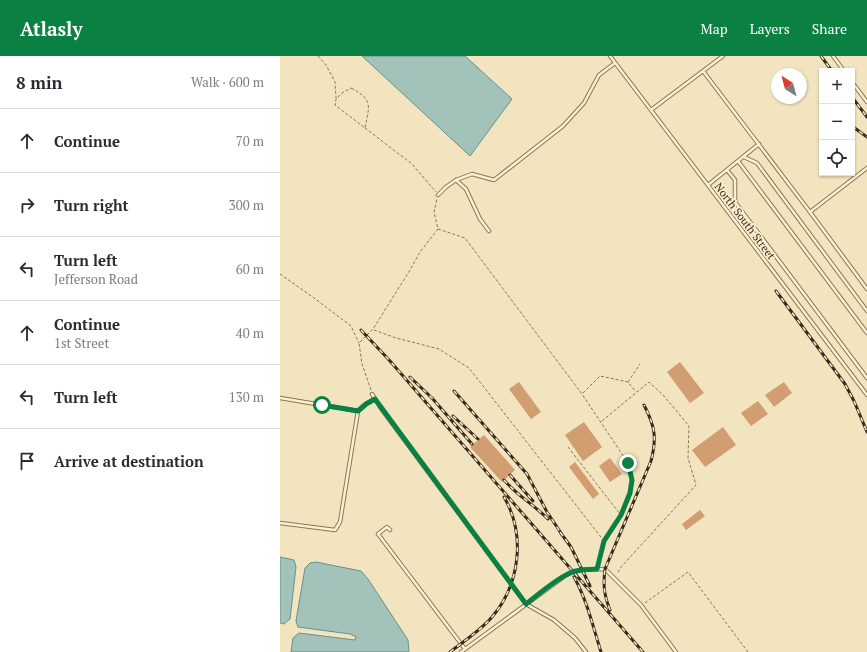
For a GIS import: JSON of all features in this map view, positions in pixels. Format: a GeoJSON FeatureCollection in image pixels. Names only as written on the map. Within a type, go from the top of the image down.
{"type":"FeatureCollection","features":[{"type":"Feature","properties":{"kind":"lane","name":"North South Street"},"geometry":{"type":"LineString","coordinates":[[610,56],[867,395]]}},
{"type":"Feature","properties":{"kind":"lane"},"geometry":{"type":"LineString","coordinates":[[651,110],[723,56]]}},
{"type":"Feature","properties":{"kind":"lane"},"geometry":{"type":"LineString","coordinates":[[832,56],[842,68]]}},
{"type":"Feature","properties":{"kind":"lane"},"geometry":{"type":"LineString","coordinates":[[438,195],[456,180],[472,174],[494,180],[562,126],[584,103],[599,75],[615,63]]}},
{"type":"Feature","properties":{"kind":"lane"},"geometry":{"type":"LineString","coordinates":[[703,71],[867,289]]}},
{"type":"Feature","properties":{"kind":"lane"},"geometry":{"type":"LineString","coordinates":[[855,86],[867,102]]}},
{"type":"Feature","properties":{"kind":"lane"},"geometry":{"type":"LineString","coordinates":[[708,185],[759,144]]}},
{"type":"Feature","properties":{"kind":"lane"},"geometry":{"type":"LineString","coordinates":[[744,157],[757,163],[867,311]]}},
{"type":"Feature","properties":{"kind":"lane"},"geometry":{"type":"LineString","coordinates":[[738,161],[867,333]]}},
{"type":"Feature","properties":{"kind":"lane"},"geometry":{"type":"LineString","coordinates":[[810,212],[867,168]]}},
{"type":"Feature","properties":{"kind":"lane"},"geometry":{"type":"LineString","coordinates":[[727,170],[735,180],[735,202],[867,378]]}},
{"type":"Feature","properties":{"kind":"lane"},"geometry":{"type":"LineString","coordinates":[[456,180],[466,189],[480,219],[489,231]]}},
{"type":"Feature","properties":{"kind":"lane"},"geometry":{"type":"LineString","coordinates":[[372,394],[526,604],[554,620],[575,638],[586,652]]}},
{"type":"Feature","properties":{"kind":"lane"},"geometry":{"type":"LineString","coordinates":[[280,398],[358,411]]}},
{"type":"Feature","properties":{"kind":"lane"},"geometry":{"type":"LineString","coordinates":[[280,523],[335,530],[340,522],[358,411],[375,399]]}},
{"type":"Feature","properties":{"kind":"lane"},"geometry":{"type":"LineString","coordinates":[[390,530],[387,527],[378,534],[465,649]]}},
{"type":"Feature","properties":{"kind":"lane"},"geometry":{"type":"LineString","coordinates":[[461,652],[571,572],[597,569],[605,569],[642,605],[676,652]]}},
{"type":"Feature","properties":{"kind":"path"},"geometry":{"type":"LineString","coordinates":[[318,56],[326,65],[335,82],[335,105],[412,164],[438,195],[434,212],[438,228]]}},
{"type":"Feature","properties":{"kind":"path"},"geometry":{"type":"LineString","coordinates":[[336,99],[342,93],[351,88],[367,99],[368,107],[365,128]]}},
{"type":"Feature","properties":{"kind":"path"},"geometry":{"type":"LineString","coordinates":[[359,343],[373,329],[420,252],[438,228]]}},
{"type":"Feature","properties":{"kind":"path"},"geometry":{"type":"LineString","coordinates":[[438,228],[466,238],[582,394],[628,463],[632,480],[630,493],[621,515],[604,541],[597,569]]}},
{"type":"Feature","properties":{"kind":"path"},"geometry":{"type":"LineString","coordinates":[[280,274],[351,326],[359,343],[362,364],[372,394]]}},
{"type":"Feature","properties":{"kind":"path"},"geometry":{"type":"LineString","coordinates":[[373,329],[396,338],[439,349],[469,368],[604,541]]}},
{"type":"Feature","properties":{"kind":"path"},"geometry":{"type":"LineString","coordinates":[[628,382],[640,364]]}},
{"type":"Feature","properties":{"kind":"path"},"geometry":{"type":"LineString","coordinates":[[582,394],[600,376],[628,382],[636,392]]}},
{"type":"Feature","properties":{"kind":"path"},"geometry":{"type":"LineString","coordinates":[[601,421],[649,382],[664,396],[689,426],[688,458],[696,485],[620,567],[615,579]]}},
{"type":"Feature","properties":{"kind":"path"},"geometry":{"type":"LineString","coordinates":[[568,447],[621,515]]}},
{"type":"Feature","properties":{"kind":"path"},"geometry":{"type":"LineString","coordinates":[[642,605],[688,572],[748,652]]}},
{"type":"Feature","properties":{"kind":"water"},"geometry":{"type":"Polygon","coordinates":[[[362,56],[465,56],[512,99],[470,156],[362,56]]]}},
{"type":"Feature","properties":{"kind":"water"},"geometry":{"type":"Polygon","coordinates":[[[280,557],[294,560],[296,567],[290,619],[284,624],[280,623],[280,557]]]}},
{"type":"Feature","properties":{"kind":"water"},"geometry":{"type":"Polygon","coordinates":[[[316,562],[361,571],[368,579],[408,640],[409,652],[291,652],[293,638],[299,633],[355,640],[356,637],[350,634],[298,627],[296,621],[305,568],[310,563],[316,562]]]}},
{"type":"Feature","properties":{"kind":"building"},"geometry":{"type":"Polygon","coordinates":[[[680,362],[704,393],[690,403],[667,372],[680,362]]]}},
{"type":"Feature","properties":{"kind":"building"},"geometry":{"type":"Polygon","coordinates":[[[519,382],[541,412],[531,419],[509,389],[519,382]]]}},
{"type":"Feature","properties":{"kind":"building"},"geometry":{"type":"Polygon","coordinates":[[[784,382],[792,393],[774,407],[765,395],[784,382]]]}},
{"type":"Feature","properties":{"kind":"building"},"geometry":{"type":"Polygon","coordinates":[[[758,401],[768,414],[751,426],[741,413],[758,401]]]}},
{"type":"Feature","properties":{"kind":"building"},"geometry":{"type":"Polygon","coordinates":[[[584,422],[602,447],[583,461],[565,435],[584,422]]]}},
{"type":"Feature","properties":{"kind":"building"},"geometry":{"type":"Polygon","coordinates":[[[723,427],[736,445],[705,467],[692,450],[723,427]]]}},
{"type":"Feature","properties":{"kind":"building"},"geometry":{"type":"Polygon","coordinates":[[[484,435],[515,470],[502,482],[470,447],[484,435]]]}},
{"type":"Feature","properties":{"kind":"building"},"geometry":{"type":"Polygon","coordinates":[[[610,458],[622,474],[610,482],[599,466],[610,458]]]}},
{"type":"Feature","properties":{"kind":"building"},"geometry":{"type":"Polygon","coordinates":[[[575,462],[599,494],[593,499],[569,467],[575,462]]]}},
{"type":"Feature","properties":{"kind":"building"},"geometry":{"type":"Polygon","coordinates":[[[700,510],[705,516],[686,530],[682,524],[700,510]]]}},
{"type":"Feature","properties":{"kind":"railway"},"geometry":{"type":"LineString","coordinates":[[821,56],[830,68]]}},
{"type":"Feature","properties":{"kind":"railway"},"geometry":{"type":"LineString","coordinates":[[855,101],[867,117]]}},
{"type":"Feature","properties":{"kind":"railway"},"geometry":{"type":"LineString","coordinates":[[855,128],[867,137]]}},
{"type":"Feature","properties":{"kind":"railway"},"geometry":{"type":"LineString","coordinates":[[776,291],[845,384],[867,432]]}},
{"type":"Feature","properties":{"kind":"railway"},"geometry":{"type":"LineString","coordinates":[[361,330],[390,361],[643,652]]}},
{"type":"Feature","properties":{"kind":"railway"},"geometry":{"type":"LineString","coordinates":[[410,377],[432,398],[472,444]]}},
{"type":"Feature","properties":{"kind":"railway"},"geometry":{"type":"LineString","coordinates":[[454,391],[527,474],[547,512],[563,536]]}},
{"type":"Feature","properties":{"kind":"railway"},"geometry":{"type":"LineString","coordinates":[[610,610],[604,590],[605,569],[651,461],[653,453],[653,426],[644,405]]}},
{"type":"Feature","properties":{"kind":"railway"},"geometry":{"type":"LineString","coordinates":[[453,416],[478,439]]}},
{"type":"Feature","properties":{"kind":"railway"},"geometry":{"type":"LineString","coordinates":[[510,475],[533,501]]}},
{"type":"Feature","properties":{"kind":"railway"},"geometry":{"type":"LineString","coordinates":[[504,480],[548,519]]}},
{"type":"Feature","properties":{"kind":"railway"},"geometry":{"type":"LineString","coordinates":[[450,652],[492,617],[509,590],[517,559],[517,543],[511,512],[504,497]]}},
{"type":"Feature","properties":{"kind":"railway"},"geometry":{"type":"LineString","coordinates":[[560,532],[571,547],[590,586]]}},
{"type":"Feature","properties":{"kind":"railway"},"geometry":{"type":"LineString","coordinates":[[574,577],[586,604],[601,652]]}},
{"type":"Feature","properties":{"kind":"route"},"geometry":{"type":"LineString","coordinates":[[322,405],[358,411],[375,399],[526,604],[571,572],[597,569],[604,541],[621,515],[630,493],[632,480],[628,463]]}}]}
